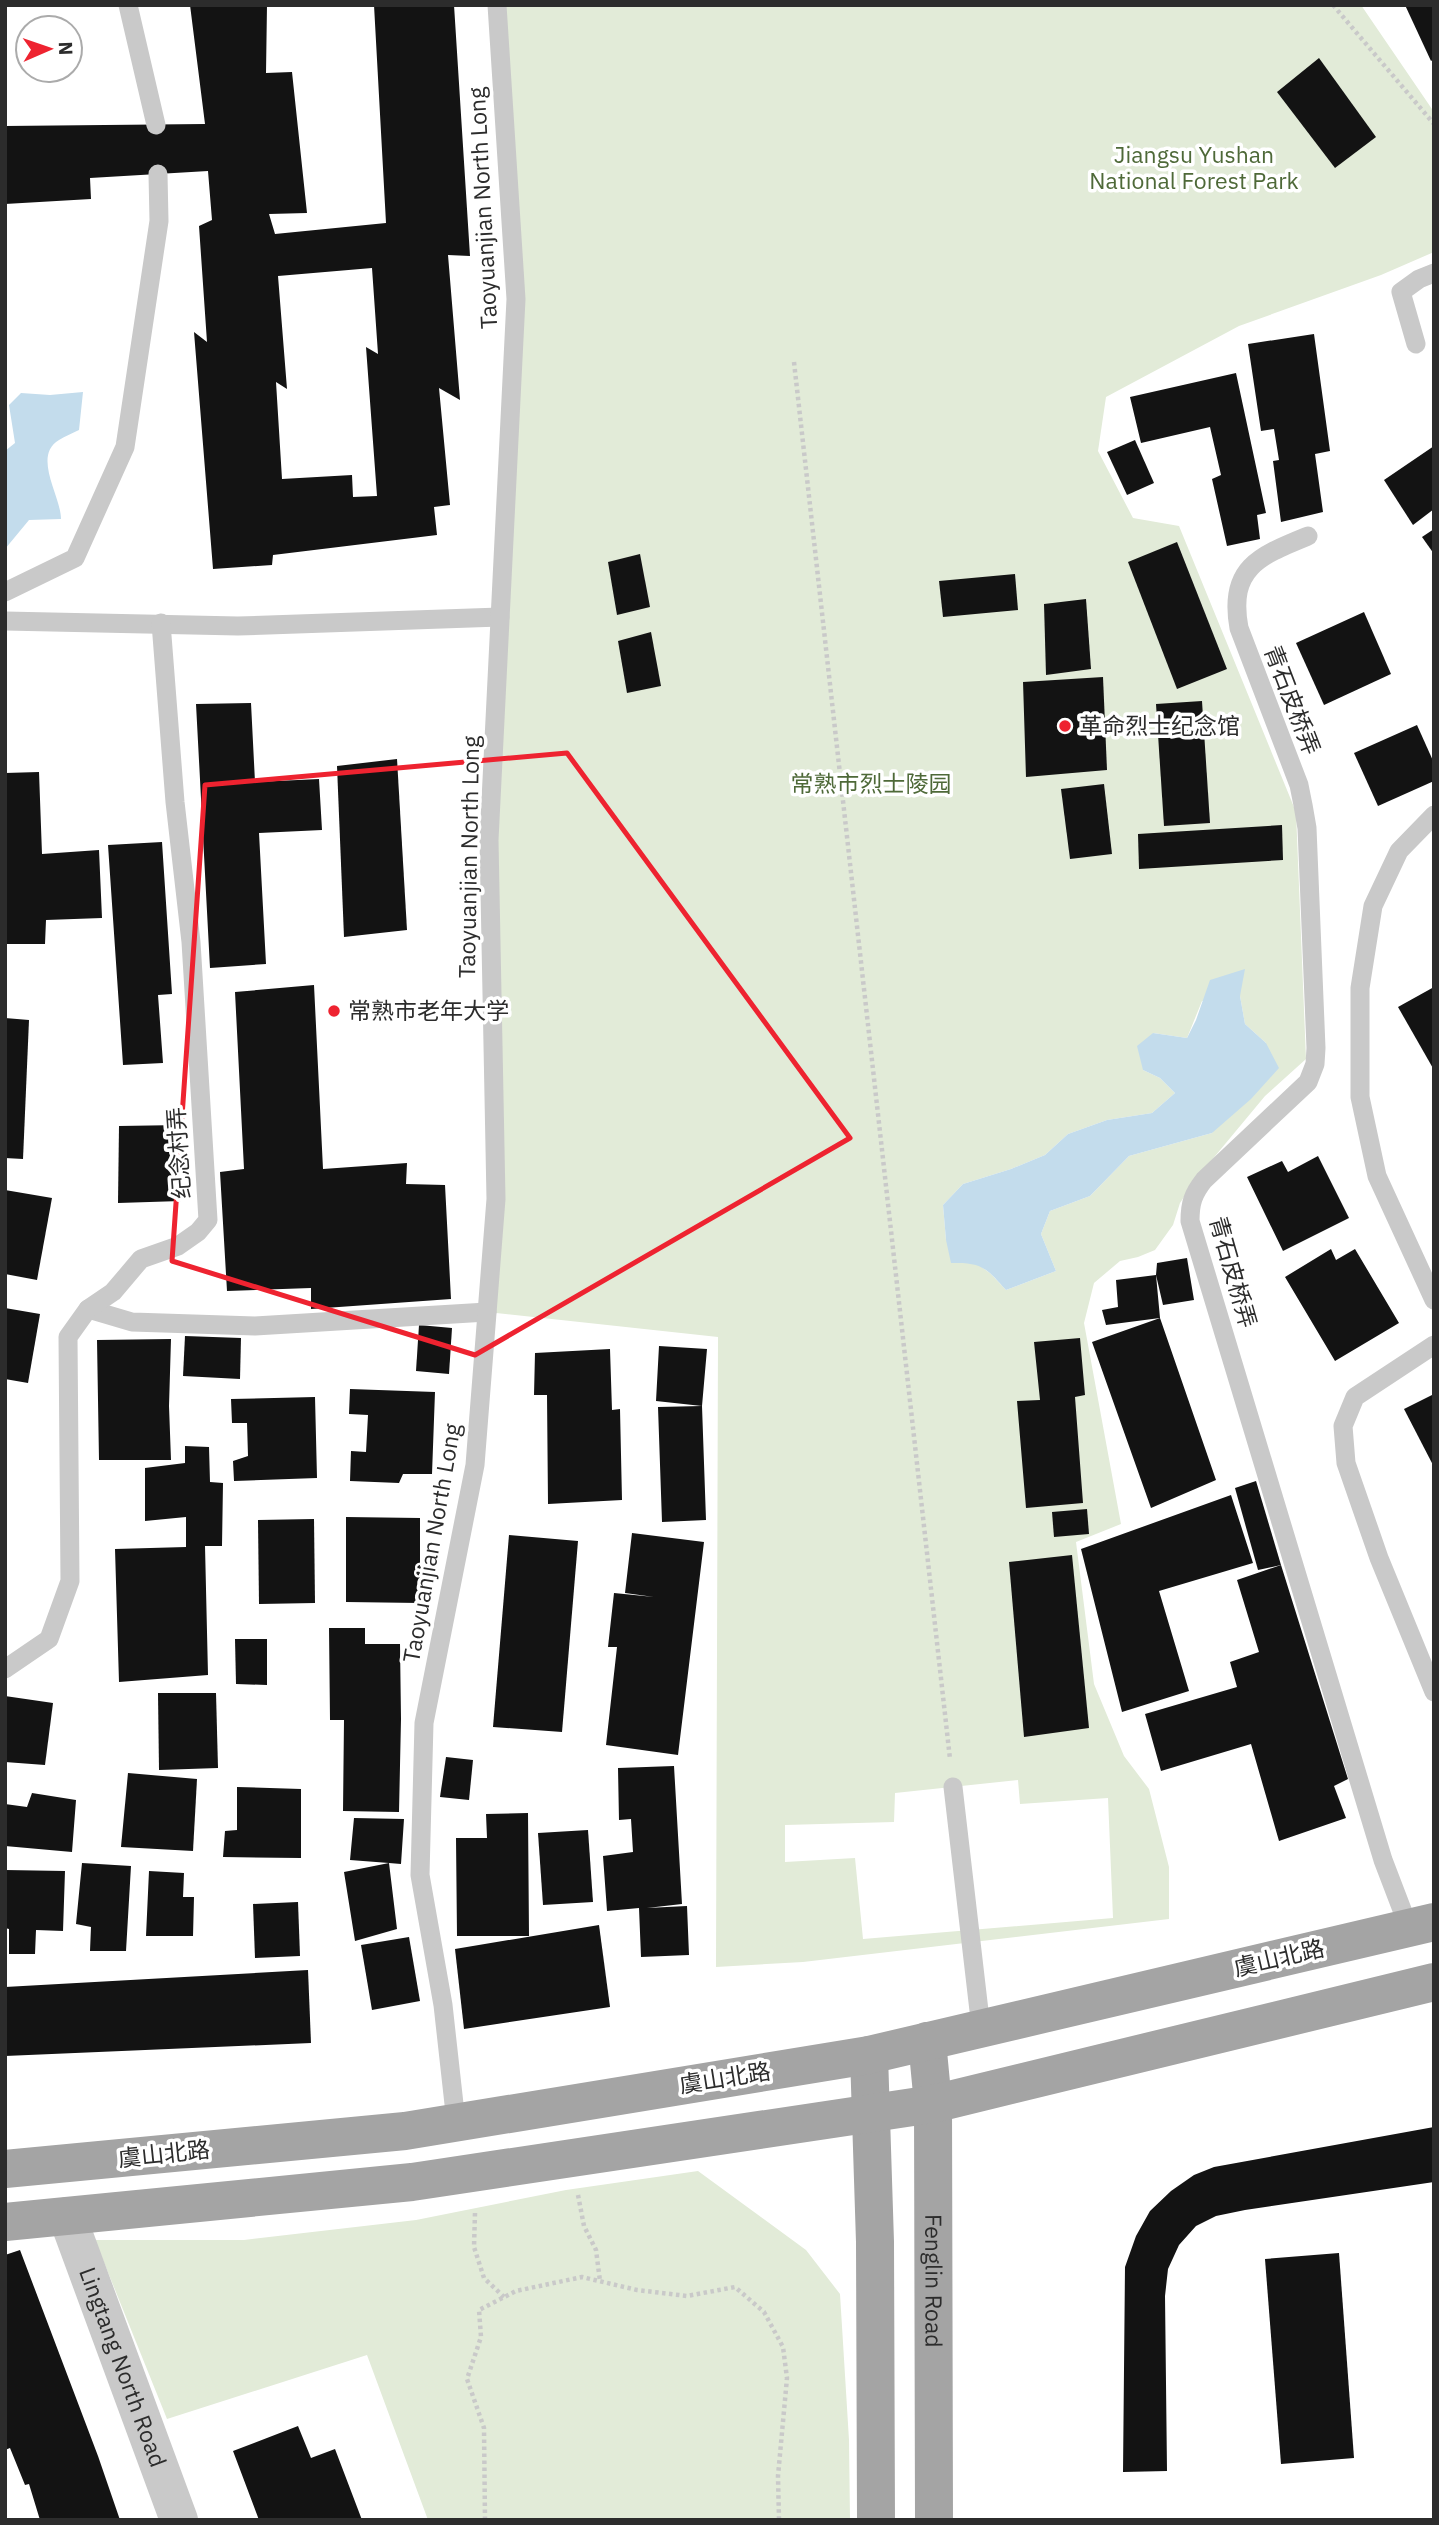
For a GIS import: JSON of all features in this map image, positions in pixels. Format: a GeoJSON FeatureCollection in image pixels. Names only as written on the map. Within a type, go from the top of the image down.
{"type":"FeatureCollection","features":[{"type":"Feature","properties":{"kind":"main road","name":"虞山北路"},"geometry":{"type":"LineString","coordinates":[[5,2169],[405,2131],[869,2055],[1421,1925]]}},
{"type":"Feature","properties":{"kind":"main road"},"geometry":{"type":"LineString","coordinates":[[5,2222],[412,2182],[933,2104],[1434,1982]]}},
{"type":"Feature","properties":{"kind":"main road","name":"Fenglin Road"},"geometry":{"type":"LineString","coordinates":[[927,2041],[933,2104],[934,2520]]}},
{"type":"Feature","properties":{"kind":"main road"},"geometry":{"type":"LineString","coordinates":[[869,2055],[875,2242],[876,2520]]}},
{"type":"Feature","properties":{"kind":"street","name":"Lingtang North Road"},"geometry":{"type":"LineString","coordinates":[[67,2216],[179,2520]]}},
{"type":"Feature","properties":{"kind":"lane"},"geometry":{"type":"LineString","coordinates":[[128,5],[156,125]]}},
{"type":"Feature","properties":{"kind":"lane","name":"Taoyuanjian North Long"},"geometry":{"type":"LineString","coordinates":[[456,2122],[443,2005],[420,1875],[424,1724],[475,1465],[496,1199],[489,840],[516,299],[497,5]]}},
{"type":"Feature","properties":{"kind":"lane"},"geometry":{"type":"LineString","coordinates":[[5,592],[75,558],[125,447],[159,221],[158,174]]}},
{"type":"Feature","properties":{"kind":"lane"},"geometry":{"type":"LineString","coordinates":[[1416,344],[1401,292],[1419,279],[1434,273]]}},
{"type":"Feature","properties":{"kind":"lane","name":"青石皮桥弄"},"geometry":{"type":"LineString","coordinates":[[1308,536],[1259,559],[1245,572],[1235,606],[1239,628],[1299,785],[1307,828],[1315,1064],[1308,1082],[1199,1186],[1190,1205],[1190,1221],[1383,1860],[1421,1925]]}},
{"type":"Feature","properties":{"kind":"lane"},"geometry":{"type":"LineString","coordinates":[[5,621],[238,626],[500,617]]}},
{"type":"Feature","properties":{"kind":"lane","name":"纪念村弄"},"geometry":{"type":"LineString","coordinates":[[5,1669],[48,1639],[69,1581],[68,1337],[88,1309],[113,1293],[141,1259],[178,1246],[198,1232],[208,1220],[191,942],[175,802],[161,623]]}},
{"type":"Feature","properties":{"kind":"lane"},"geometry":{"type":"LineString","coordinates":[[1434,815],[1399,851],[1373,906],[1360,988],[1360,1097],[1377,1176],[1434,1300]]}},
{"type":"Feature","properties":{"kind":"lane"},"geometry":{"type":"LineString","coordinates":[[88,1309],[132,1322],[256,1326],[487,1312]]}},
{"type":"Feature","properties":{"kind":"lane"},"geometry":{"type":"LineString","coordinates":[[1434,1345],[1355,1397],[1343,1426],[1346,1463],[1379,1558],[1434,1692]]}},
{"type":"Feature","properties":{"kind":"lane"},"geometry":{"type":"LineString","coordinates":[[953,1787],[981,2028]]}},
{"type":"Feature","properties":{"kind":"path"},"geometry":{"type":"LineString","coordinates":[[1333,5],[1434,124]]}},
{"type":"Feature","properties":{"kind":"path"},"geometry":{"type":"LineString","coordinates":[[794,362],[953,1787]]}},
{"type":"Feature","properties":{"kind":"path"},"geometry":{"type":"LineString","coordinates":[[573,2158],[584,2226],[596,2250],[600,2281]]}},
{"type":"Feature","properties":{"kind":"path"},"geometry":{"type":"LineString","coordinates":[[475,2173],[474,2248],[484,2278],[504,2297]]}},
{"type":"Feature","properties":{"kind":"path"},"geometry":{"type":"LineString","coordinates":[[485,2520],[484,2428],[467,2379],[481,2337],[479,2310],[516,2291],[582,2277],[636,2290],[687,2296],[735,2287],[764,2312],[783,2347],[787,2378],[778,2476],[779,2520]]}},
{"type":"Feature","properties":{"kind":"highlighted area"},"geometry":{"type":"Polygon","coordinates":[[[567,753],[850,1138],[475,1355],[172,1261],[205,785],[567,753]]]}},
{"type":"Feature","properties":{"kind":"green space","name":"常熟市烈士陵园"},"geometry":{"type":"Polygon","coordinates":[[[497,5],[1361,5],[1434,112],[1434,252],[1381,275],[1239,326],[1106,397],[1098,451],[1133,518],[1179,526],[1296,812],[1306,1059],[1265,1096],[1196,1179],[1180,1203],[1173,1225],[1155,1250],[1120,1261],[1094,1283],[1084,1323],[1121,1524],[1076,1542],[1094,1684],[1124,1756],[1149,1789],[1169,1867],[1169,1919],[803,1962],[716,1967],[718,1337],[487,1312],[500,617],[516,299],[497,5]],[[1240,996],[1202,1001],[1187,1038],[1153,1033],[1143,1070],[1160,1078],[1175,1093],[1152,1113],[1107,1120],[1068,1134],[1045,1155],[963,1184],[943,1205],[946,1240],[991,1274],[1006,1290],[1056,1271],[1041,1234],[1050,1211],[1090,1196],[1129,1156],[1212,1133],[1266,1043],[1245,1024],[1240,996]],[[1018,1780],[895,1793],[894,1822],[785,1825],[785,1862],[855,1858],[863,1939],[1113,1918],[1108,1798],[1020,1804],[1018,1780]]]}},
{"type":"Feature","properties":{"kind":"green space"},"geometry":{"type":"Polygon","coordinates":[[[698,2171],[806,2250],[840,2294],[849,2440],[850,2520],[428,2520],[367,2355],[167,2419],[95,2240],[244,2240],[416,2220],[566,2190],[698,2171]]]}},
{"type":"Feature","properties":{"kind":"water"},"geometry":{"type":"Polygon","coordinates":[[[83,392],[79,430],[59,440],[51,447],[48,456],[50,477],[61,519],[29,520],[5,549],[5,451],[15,443],[9,405],[21,393],[50,395],[83,392]]]}},
{"type":"Feature","properties":{"kind":"water"},"geometry":{"type":"Polygon","coordinates":[[[1245,969],[1240,996],[1245,1024],[1266,1043],[1279,1068],[1251,1099],[1212,1133],[1129,1156],[1090,1196],[1050,1211],[1041,1234],[1056,1271],[1006,1290],[993,1276],[977,1265],[951,1263],[943,1205],[963,1184],[1045,1155],[1068,1134],[1107,1120],[1152,1113],[1175,1093],[1160,1078],[1143,1070],[1137,1046],[1153,1033],[1187,1038],[1210,980],[1245,969]]]}},
{"type":"Feature","properties":{"kind":"building"},"geometry":{"type":"Polygon","coordinates":[[[190,5],[267,5],[266,73],[292,72],[307,213],[269,214],[275,234],[386,223],[374,5],[454,5],[470,256],[448,255],[460,400],[439,388],[450,505],[434,507],[437,535],[273,555],[272,565],[213,569],[194,332],[207,342],[199,226],[212,220],[208,171],[90,178],[91,199],[5,204],[5,126],[205,124],[190,5]],[[372,268],[278,276],[287,389],[276,382],[282,479],[352,475],[353,497],[377,496],[366,347],[378,354],[372,268]]]}},
{"type":"Feature","properties":{"kind":"building"},"geometry":{"type":"Polygon","coordinates":[[[1405,5],[1434,5],[1434,59],[1431,61],[1405,5]]]}},
{"type":"Feature","properties":{"kind":"building"},"geometry":{"type":"Polygon","coordinates":[[[1319,58],[1376,137],[1335,168],[1277,92],[1319,58]]]}},
{"type":"Feature","properties":{"kind":"building"},"geometry":{"type":"Polygon","coordinates":[[[1314,334],[1330,451],[1315,454],[1323,512],[1281,522],[1273,461],[1279,460],[1274,429],[1261,431],[1248,344],[1314,334]]]}},
{"type":"Feature","properties":{"kind":"building"},"geometry":{"type":"Polygon","coordinates":[[[1236,373],[1266,513],[1257,515],[1260,539],[1227,546],[1212,479],[1221,475],[1210,427],[1141,443],[1130,397],[1236,373]]]}},
{"type":"Feature","properties":{"kind":"building"},"geometry":{"type":"Polygon","coordinates":[[[1135,440],[1154,483],[1127,495],[1107,452],[1135,440]]]}},
{"type":"Feature","properties":{"kind":"building"},"geometry":{"type":"Polygon","coordinates":[[[1434,446],[1434,509],[1413,525],[1384,480],[1434,446]]]}},
{"type":"Feature","properties":{"kind":"building"},"geometry":{"type":"Polygon","coordinates":[[[1434,529],[1434,554],[1422,537],[1434,529]]]}},
{"type":"Feature","properties":{"kind":"building"},"geometry":{"type":"Polygon","coordinates":[[[1177,542],[1227,669],[1177,689],[1128,562],[1177,542]]]}},
{"type":"Feature","properties":{"kind":"building"},"geometry":{"type":"Polygon","coordinates":[[[640,554],[650,607],[617,615],[608,562],[640,554]]]}},
{"type":"Feature","properties":{"kind":"building"},"geometry":{"type":"Polygon","coordinates":[[[1015,574],[1018,610],[943,617],[939,581],[1015,574]]]}},
{"type":"Feature","properties":{"kind":"building"},"geometry":{"type":"Polygon","coordinates":[[[1086,599],[1091,669],[1046,675],[1044,604],[1086,599]]]}},
{"type":"Feature","properties":{"kind":"building"},"geometry":{"type":"Polygon","coordinates":[[[1364,612],[1391,674],[1324,705],[1296,643],[1364,612]]]}},
{"type":"Feature","properties":{"kind":"building"},"geometry":{"type":"Polygon","coordinates":[[[651,632],[661,686],[627,693],[618,641],[651,632]]]}},
{"type":"Feature","properties":{"kind":"building","name":"革命烈士纪念馆"},"geometry":{"type":"Polygon","coordinates":[[[1103,677],[1107,770],[1026,777],[1023,682],[1103,677]]]}},
{"type":"Feature","properties":{"kind":"building"},"geometry":{"type":"Polygon","coordinates":[[[1202,701],[1210,823],[1164,826],[1156,704],[1202,701]]]}},
{"type":"Feature","properties":{"kind":"building"},"geometry":{"type":"Polygon","coordinates":[[[251,703],[255,782],[319,779],[322,830],[259,833],[266,964],[210,968],[196,704],[251,703]]]}},
{"type":"Feature","properties":{"kind":"building"},"geometry":{"type":"Polygon","coordinates":[[[1417,725],[1434,763],[1434,781],[1378,806],[1354,753],[1417,725]]]}},
{"type":"Feature","properties":{"kind":"building"},"geometry":{"type":"Polygon","coordinates":[[[397,759],[407,930],[344,937],[337,766],[397,759]]]}},
{"type":"Feature","properties":{"kind":"building"},"geometry":{"type":"Polygon","coordinates":[[[39,772],[42,854],[99,850],[102,918],[46,920],[45,944],[5,944],[5,773],[39,772]]]}},
{"type":"Feature","properties":{"kind":"building"},"geometry":{"type":"Polygon","coordinates":[[[1104,784],[1112,854],[1070,859],[1061,789],[1104,784]]]}},
{"type":"Feature","properties":{"kind":"building"},"geometry":{"type":"Polygon","coordinates":[[[1282,825],[1283,860],[1139,869],[1138,834],[1282,825]]]}},
{"type":"Feature","properties":{"kind":"building"},"geometry":{"type":"Polygon","coordinates":[[[162,842],[172,994],[158,995],[163,1063],[123,1065],[108,845],[162,842]]]}},
{"type":"Feature","properties":{"kind":"building"},"geometry":{"type":"Polygon","coordinates":[[[314,985],[323,1169],[407,1163],[406,1184],[445,1185],[451,1299],[311,1309],[311,1288],[227,1291],[220,1172],[244,1169],[235,992],[314,985]]]}},
{"type":"Feature","properties":{"kind":"building"},"geometry":{"type":"Polygon","coordinates":[[[1434,987],[1434,1070],[1398,1007],[1434,987]]]}},
{"type":"Feature","properties":{"kind":"building"},"geometry":{"type":"Polygon","coordinates":[[[5,1018],[29,1020],[23,1159],[5,1158],[5,1018]]]}},
{"type":"Feature","properties":{"kind":"building"},"geometry":{"type":"Polygon","coordinates":[[[181,1125],[181,1201],[118,1203],[119,1126],[181,1125]]]}},
{"type":"Feature","properties":{"kind":"building"},"geometry":{"type":"Polygon","coordinates":[[[1318,1156],[1349,1218],[1283,1251],[1247,1177],[1282,1161],[1288,1172],[1318,1156]]]}},
{"type":"Feature","properties":{"kind":"building"},"geometry":{"type":"Polygon","coordinates":[[[5,1190],[52,1198],[37,1280],[5,1274],[5,1190]]]}},
{"type":"Feature","properties":{"kind":"building"},"geometry":{"type":"Polygon","coordinates":[[[1331,1249],[1336,1260],[1355,1249],[1399,1323],[1335,1361],[1285,1277],[1331,1249]]]}},
{"type":"Feature","properties":{"kind":"building"},"geometry":{"type":"Polygon","coordinates":[[[1187,1258],[1194,1300],[1163,1305],[1156,1275],[1157,1263],[1187,1258]]]}},
{"type":"Feature","properties":{"kind":"building"},"geometry":{"type":"Polygon","coordinates":[[[1156,1275],[1160,1318],[1106,1325],[1102,1310],[1118,1307],[1116,1280],[1156,1275]]]}},
{"type":"Feature","properties":{"kind":"building"},"geometry":{"type":"Polygon","coordinates":[[[5,1308],[40,1314],[28,1383],[5,1379],[5,1308]]]}},
{"type":"Feature","properties":{"kind":"building"},"geometry":{"type":"Polygon","coordinates":[[[1160,1318],[1216,1480],[1151,1508],[1092,1342],[1160,1318]]]}},
{"type":"Feature","properties":{"kind":"building"},"geometry":{"type":"Polygon","coordinates":[[[419,1325],[452,1328],[449,1374],[416,1371],[419,1325]]]}},
{"type":"Feature","properties":{"kind":"building"},"geometry":{"type":"Polygon","coordinates":[[[185,1336],[241,1338],[240,1379],[183,1376],[185,1336]]]}},
{"type":"Feature","properties":{"kind":"building"},"geometry":{"type":"Polygon","coordinates":[[[1080,1338],[1085,1395],[1075,1397],[1083,1503],[1026,1508],[1017,1401],[1040,1400],[1034,1342],[1080,1338]]]}},
{"type":"Feature","properties":{"kind":"building"},"geometry":{"type":"Polygon","coordinates":[[[171,1339],[171,1460],[99,1460],[97,1340],[171,1339]]]}},
{"type":"Feature","properties":{"kind":"building"},"geometry":{"type":"Polygon","coordinates":[[[659,1346],[707,1349],[702,1406],[656,1401],[659,1346]]]}},
{"type":"Feature","properties":{"kind":"building"},"geometry":{"type":"Polygon","coordinates":[[[610,1349],[612,1410],[620,1409],[622,1500],[548,1504],[547,1395],[534,1395],[535,1353],[610,1349]]]}},
{"type":"Feature","properties":{"kind":"building"},"geometry":{"type":"Polygon","coordinates":[[[350,1389],[435,1392],[432,1474],[403,1474],[399,1483],[350,1481],[351,1451],[366,1452],[368,1415],[349,1414],[350,1389]]]}},
{"type":"Feature","properties":{"kind":"building"},"geometry":{"type":"Polygon","coordinates":[[[1434,1394],[1434,1467],[1404,1409],[1434,1394]]]}},
{"type":"Feature","properties":{"kind":"building"},"geometry":{"type":"Polygon","coordinates":[[[315,1397],[317,1478],[234,1481],[233,1461],[248,1456],[247,1423],[232,1423],[231,1399],[315,1397]]]}},
{"type":"Feature","properties":{"kind":"building"},"geometry":{"type":"Polygon","coordinates":[[[702,1406],[706,1520],[662,1522],[658,1407],[702,1406]]]}},
{"type":"Feature","properties":{"kind":"building"},"geometry":{"type":"Polygon","coordinates":[[[185,1446],[209,1447],[210,1482],[223,1483],[222,1546],[205,1546],[208,1675],[119,1682],[115,1549],[186,1547],[186,1517],[145,1521],[145,1468],[185,1463],[185,1446]]]}},
{"type":"Feature","properties":{"kind":"building"},"geometry":{"type":"Polygon","coordinates":[[[1256,1481],[1281,1565],[1258,1570],[1235,1488],[1256,1481]]]}},
{"type":"Feature","properties":{"kind":"building"},"geometry":{"type":"Polygon","coordinates":[[[1231,1495],[1253,1563],[1159,1591],[1189,1691],[1122,1712],[1081,1549],[1231,1495]]]}},
{"type":"Feature","properties":{"kind":"building"},"geometry":{"type":"Polygon","coordinates":[[[1087,1509],[1089,1534],[1054,1537],[1052,1512],[1087,1509]]]}},
{"type":"Feature","properties":{"kind":"building"},"geometry":{"type":"Polygon","coordinates":[[[346,1517],[420,1518],[420,1603],[346,1602],[346,1517]]]}},
{"type":"Feature","properties":{"kind":"building"},"geometry":{"type":"Polygon","coordinates":[[[314,1519],[315,1603],[259,1604],[258,1520],[314,1519]]]}},
{"type":"Feature","properties":{"kind":"building"},"geometry":{"type":"Polygon","coordinates":[[[632,1533],[704,1542],[678,1755],[606,1745],[617,1647],[608,1647],[614,1593],[654,1597],[625,1593],[632,1533]]]}},
{"type":"Feature","properties":{"kind":"building"},"geometry":{"type":"Polygon","coordinates":[[[509,1535],[578,1541],[562,1732],[493,1727],[509,1535]]]}},
{"type":"Feature","properties":{"kind":"building"},"geometry":{"type":"Polygon","coordinates":[[[1072,1555],[1089,1728],[1024,1737],[1009,1562],[1072,1555]]]}},
{"type":"Feature","properties":{"kind":"building"},"geometry":{"type":"Polygon","coordinates":[[[1281,1565],[1348,1779],[1334,1786],[1346,1818],[1279,1841],[1251,1744],[1161,1771],[1145,1714],[1237,1687],[1230,1662],[1259,1652],[1237,1580],[1281,1565]]]}},
{"type":"Feature","properties":{"kind":"building"},"geometry":{"type":"Polygon","coordinates":[[[329,1628],[365,1628],[365,1644],[400,1644],[399,1812],[343,1811],[344,1720],[330,1720],[329,1628]]]}},
{"type":"Feature","properties":{"kind":"building"},"geometry":{"type":"Polygon","coordinates":[[[235,1639],[267,1639],[267,1685],[236,1684],[235,1639]]]}},
{"type":"Feature","properties":{"kind":"building"},"geometry":{"type":"Polygon","coordinates":[[[158,1693],[216,1693],[218,1768],[159,1770],[158,1693]]]}},
{"type":"Feature","properties":{"kind":"building"},"geometry":{"type":"Polygon","coordinates":[[[5,1696],[53,1703],[45,1765],[5,1762],[5,1696]]]}},
{"type":"Feature","properties":{"kind":"building"},"geometry":{"type":"Polygon","coordinates":[[[446,1757],[473,1760],[469,1800],[440,1797],[446,1757]]]}},
{"type":"Feature","properties":{"kind":"building"},"geometry":{"type":"Polygon","coordinates":[[[674,1766],[682,1904],[647,1908],[687,1906],[689,1955],[641,1957],[639,1908],[607,1911],[603,1856],[633,1852],[631,1819],[619,1820],[618,1768],[674,1766]]]}},
{"type":"Feature","properties":{"kind":"building"},"geometry":{"type":"Polygon","coordinates":[[[128,1773],[197,1779],[193,1851],[121,1847],[128,1773]]]}},
{"type":"Feature","properties":{"kind":"building"},"geometry":{"type":"Polygon","coordinates":[[[237,1787],[301,1789],[301,1858],[223,1857],[225,1831],[237,1830],[237,1787]]]}},
{"type":"Feature","properties":{"kind":"building"},"geometry":{"type":"Polygon","coordinates":[[[32,1793],[76,1800],[72,1852],[5,1846],[5,1804],[27,1807],[32,1793]]]}},
{"type":"Feature","properties":{"kind":"building"},"geometry":{"type":"Polygon","coordinates":[[[528,1813],[529,1936],[457,1936],[456,1838],[487,1838],[486,1814],[528,1813]]]}},
{"type":"Feature","properties":{"kind":"building"},"geometry":{"type":"Polygon","coordinates":[[[354,1818],[404,1819],[401,1864],[350,1860],[354,1818]]]}},
{"type":"Feature","properties":{"kind":"building"},"geometry":{"type":"Polygon","coordinates":[[[588,1830],[593,1902],[543,1905],[538,1833],[588,1830]]]}},
{"type":"Feature","properties":{"kind":"building"},"geometry":{"type":"Polygon","coordinates":[[[82,1863],[131,1866],[126,1951],[90,1951],[91,1927],[76,1924],[82,1863]]]}},
{"type":"Feature","properties":{"kind":"building"},"geometry":{"type":"Polygon","coordinates":[[[389,1863],[397,1929],[355,1941],[344,1872],[389,1863]]]}},
{"type":"Feature","properties":{"kind":"building"},"geometry":{"type":"Polygon","coordinates":[[[5,1870],[65,1871],[63,1931],[36,1930],[35,1954],[9,1954],[9,1929],[5,1928],[5,1870]]]}},
{"type":"Feature","properties":{"kind":"building"},"geometry":{"type":"Polygon","coordinates":[[[149,1871],[184,1873],[183,1897],[194,1897],[193,1936],[146,1936],[149,1871]]]}},
{"type":"Feature","properties":{"kind":"building"},"geometry":{"type":"Polygon","coordinates":[[[298,1902],[300,1956],[255,1958],[253,1904],[298,1902]]]}},
{"type":"Feature","properties":{"kind":"building"},"geometry":{"type":"Polygon","coordinates":[[[599,1925],[610,2007],[464,2029],[455,1949],[599,1925]]]}},
{"type":"Feature","properties":{"kind":"building"},"geometry":{"type":"Polygon","coordinates":[[[409,1937],[420,2001],[372,2010],[361,1945],[409,1937]]]}},
{"type":"Feature","properties":{"kind":"building"},"geometry":{"type":"Polygon","coordinates":[[[308,1970],[311,2043],[5,2056],[5,1987],[308,1970]]]}},
{"type":"Feature","properties":{"kind":"building"},"geometry":{"type":"Polygon","coordinates":[[[1434,2127],[1434,2182],[1245,2210],[1216,2216],[1196,2226],[1179,2245],[1168,2269],[1165,2296],[1167,2471],[1123,2472],[1125,2267],[1136,2236],[1150,2211],[1171,2191],[1194,2175],[1214,2167],[1434,2127]]]}},
{"type":"Feature","properties":{"kind":"building"},"geometry":{"type":"Polygon","coordinates":[[[20,2250],[120,2520],[40,2520],[29,2484],[25,2485],[10,2448],[5,2450],[5,2255],[20,2250]]]}},
{"type":"Feature","properties":{"kind":"building"},"geometry":{"type":"Polygon","coordinates":[[[1339,2253],[1354,2458],[1281,2464],[1265,2259],[1339,2253]]]}},
{"type":"Feature","properties":{"kind":"building"},"geometry":{"type":"Polygon","coordinates":[[[298,2426],[311,2458],[335,2449],[362,2520],[259,2520],[233,2451],[298,2426]]]}},
{"type":"Feature","properties":{"kind":"place","name":"革命烈士纪念馆"},"geometry":{"type":"Point","coordinates":[1065,726]}},
{"type":"Feature","properties":{"kind":"place","name":"常熟市老年大学"},"geometry":{"type":"Point","coordinates":[334,1011]}},
{"type":"Feature","properties":{"kind":"park label","name":"Jiangsu Yushan National Forest Park"},"geometry":{"type":"Point","coordinates":[1194,168]}}]}
